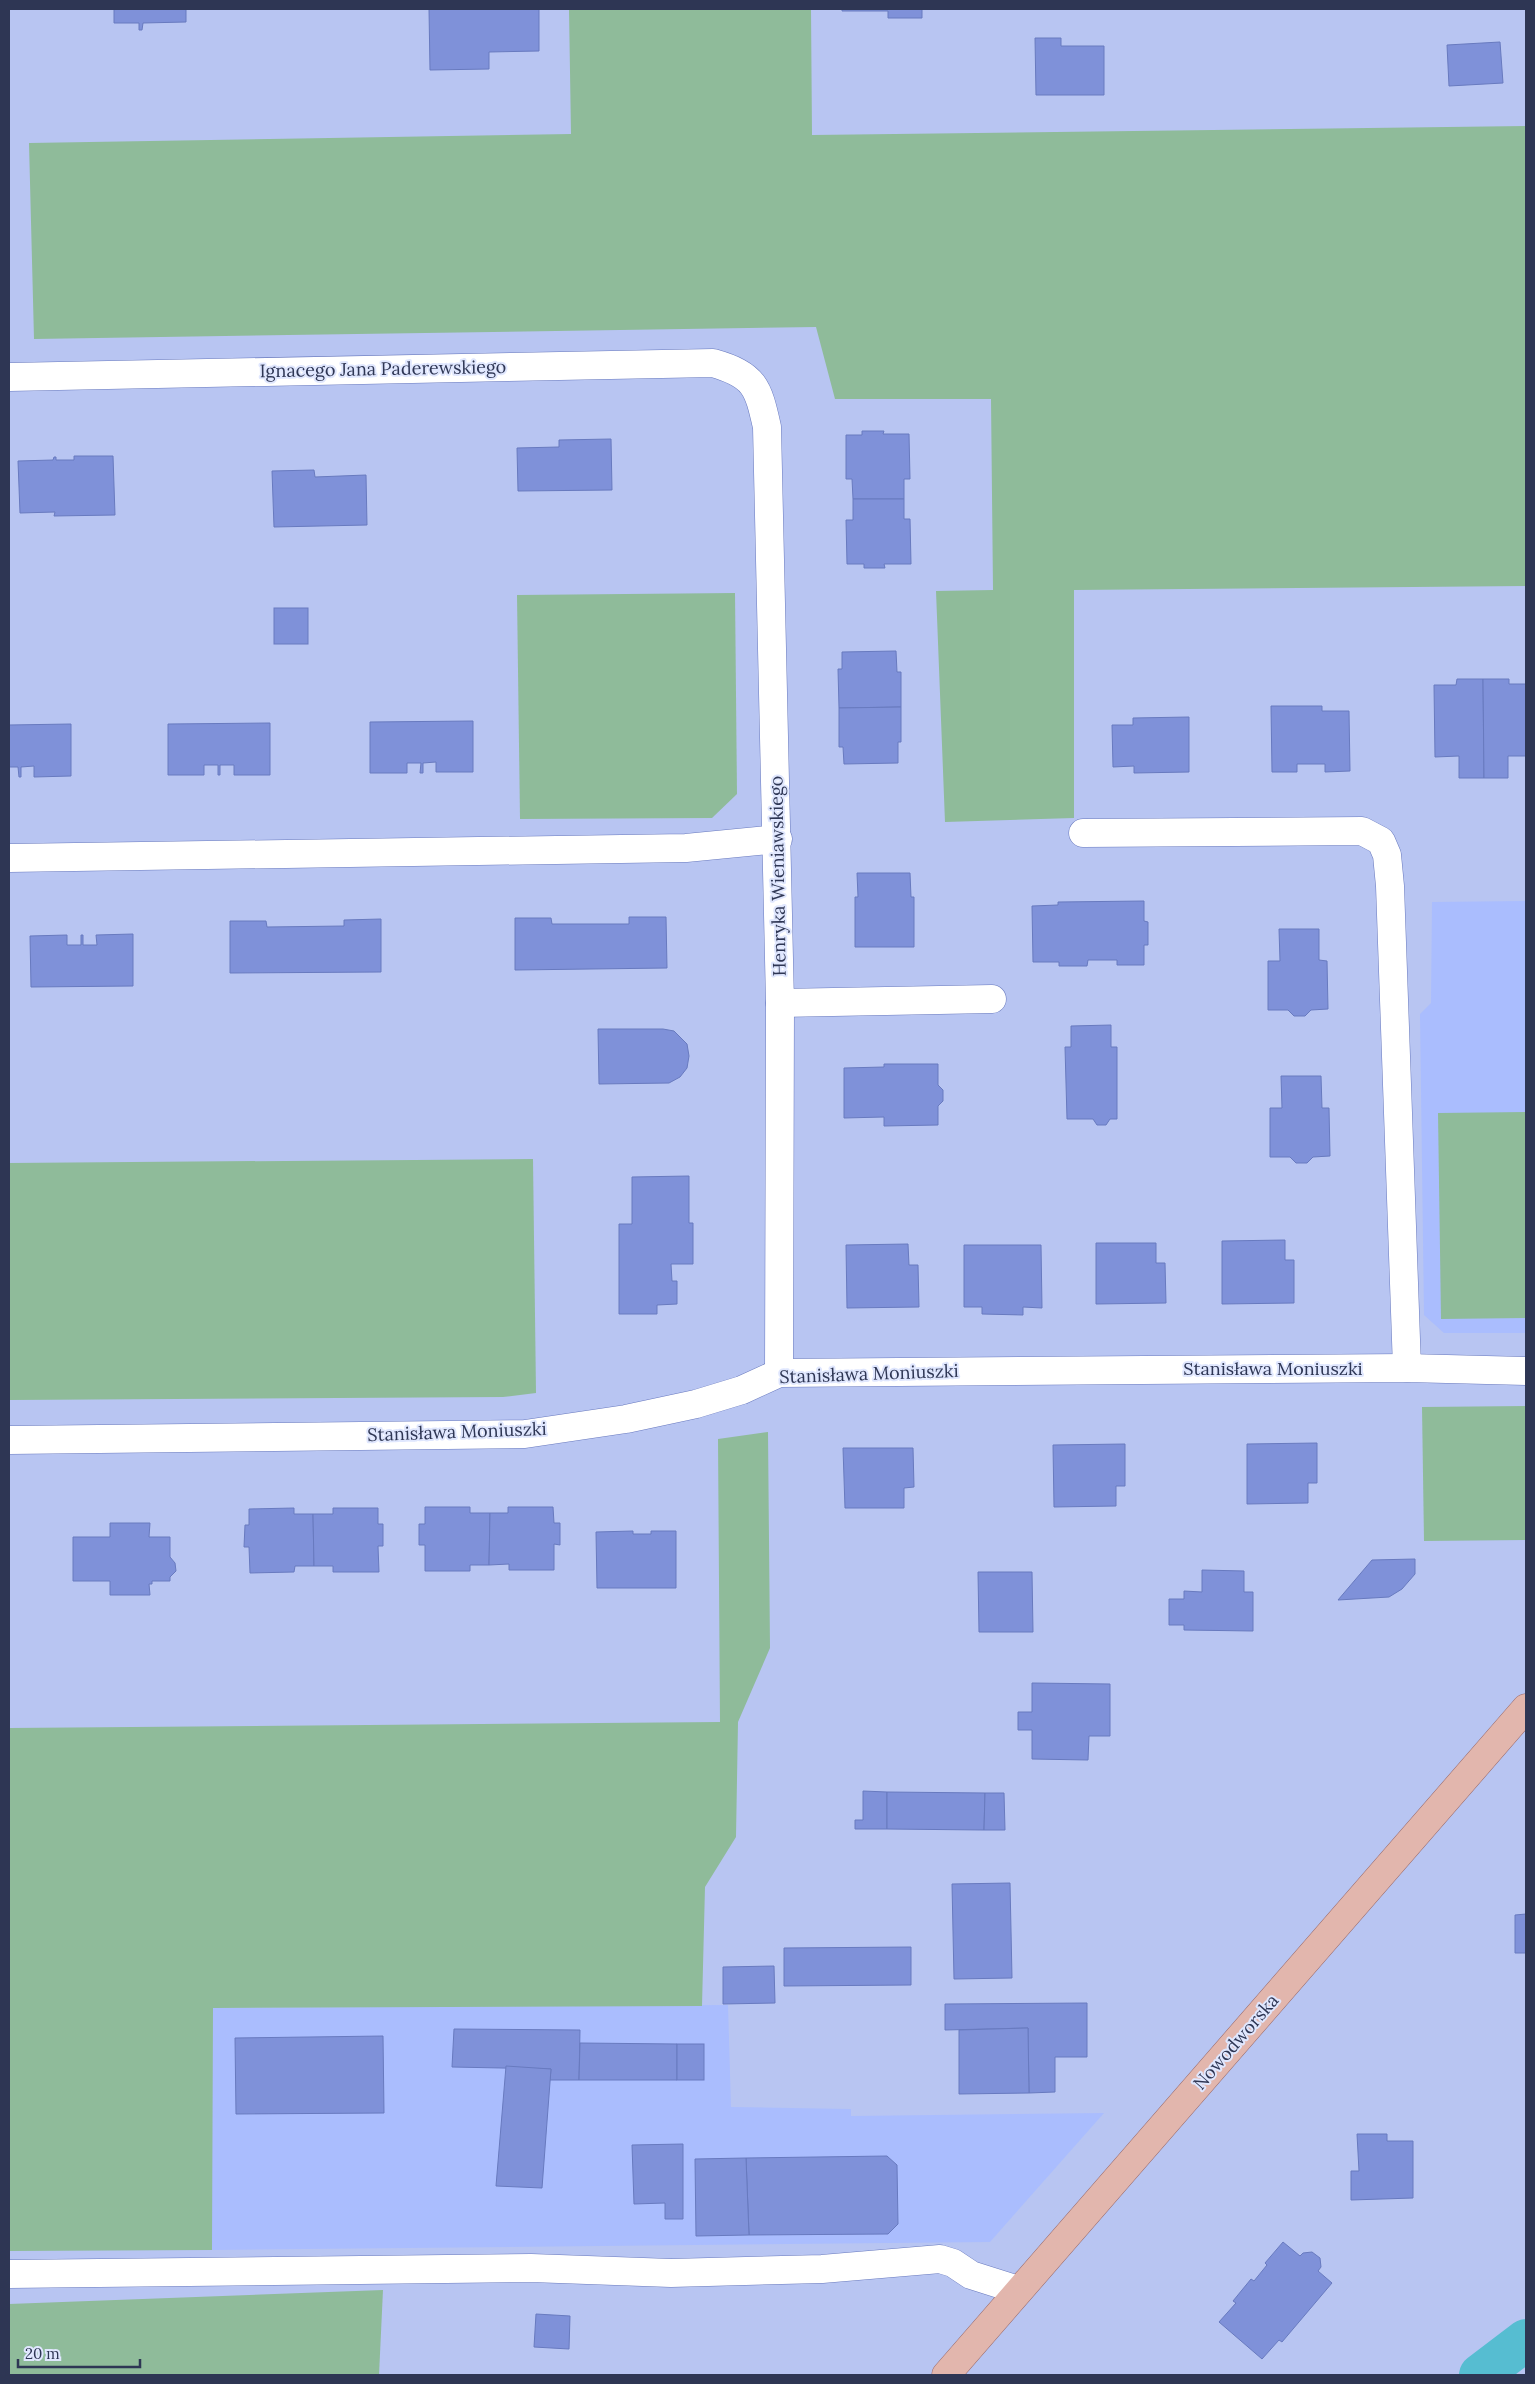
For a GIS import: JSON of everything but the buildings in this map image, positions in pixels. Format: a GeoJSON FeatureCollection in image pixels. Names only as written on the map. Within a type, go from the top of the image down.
{"type":"FeatureCollection","features":[{"type":"Feature","properties":{"kind":"main road","name":"Nowodworska"},"geometry":{"type":"LineString","coordinates":[[946,2375],[1526,1708]]}},
{"type":"Feature","properties":{"kind":"street","name":"Ignacego Jana Paderewskiego"},"geometry":{"type":"LineString","coordinates":[[9,377],[713,363],[732,368],[752,382]]}},
{"type":"Feature","properties":{"kind":"street","name":"Henryka Wieniawskiego"},"geometry":{"type":"LineString","coordinates":[[752,382],[761,399],[767,428],[778,839],[780,1003],[779,1373]]}},
{"type":"Feature","properties":{"kind":"street"},"geometry":{"type":"LineString","coordinates":[[1083,833],[1362,832],[1381,841],[1387,855],[1390,886],[1407,1368]]}},
{"type":"Feature","properties":{"kind":"street"},"geometry":{"type":"LineString","coordinates":[[9,858],[686,848],[778,839]]}},
{"type":"Feature","properties":{"kind":"street"},"geometry":{"type":"LineString","coordinates":[[780,1003],[992,999]]}},
{"type":"Feature","properties":{"kind":"street","name":"Stanisława Moniuszki"},"geometry":{"type":"LineString","coordinates":[[9,1440],[525,1434],[626,1419],[696,1404],[742,1390],[779,1373],[1407,1368],[1526,1371]]}},
{"type":"Feature","properties":{"kind":"street"},"geometry":{"type":"LineString","coordinates":[[9,2274],[531,2268],[681,2273],[822,2269],[940,2259],[954,2264],[971,2275],[1018,2290]]}},
{"type":"Feature","properties":{"kind":"shaded area"},"geometry":{"type":"Polygon","coordinates":[[[1526,901],[1526,1333],[1444,1333],[1424,1315],[1420,1014],[1431,1003],[1432,902],[1526,901]]]}},
{"type":"Feature","properties":{"kind":"shaded area"},"geometry":{"type":"Polygon","coordinates":[[[728,2005],[731,2107],[851,2109],[851,2116],[1104,2113],[990,2242],[212,2250],[212,2008],[728,2005]]]}},
{"type":"Feature","properties":{"kind":"green space"},"geometry":{"type":"Polygon","coordinates":[[[569,9],[811,9],[812,135],[1526,126],[1526,586],[1074,590],[1074,818],[945,822],[936,591],[993,590],[991,399],[835,399],[816,327],[34,339],[29,143],[571,134],[569,9]]]}},
{"type":"Feature","properties":{"kind":"green space"},"geometry":{"type":"Polygon","coordinates":[[[735,593],[737,794],[712,818],[520,819],[517,595],[735,593]]]}},
{"type":"Feature","properties":{"kind":"green space"},"geometry":{"type":"Polygon","coordinates":[[[1526,1112],[1526,1318],[1441,1319],[1438,1113],[1526,1112]]]}},
{"type":"Feature","properties":{"kind":"green space"},"geometry":{"type":"Polygon","coordinates":[[[533,1159],[536,1393],[503,1397],[9,1400],[9,1163],[533,1159]]]}},
{"type":"Feature","properties":{"kind":"green space"},"geometry":{"type":"Polygon","coordinates":[[[1526,1406],[1526,1540],[1424,1541],[1422,1407],[1526,1406]]]}},
{"type":"Feature","properties":{"kind":"green space"},"geometry":{"type":"Polygon","coordinates":[[[768,1432],[770,1648],[738,1722],[736,1837],[705,1887],[702,2006],[213,2008],[212,2250],[9,2251],[9,1728],[720,1722],[718,1439],[768,1432]]]}},
{"type":"Feature","properties":{"kind":"green space"},"geometry":{"type":"Polygon","coordinates":[[[383,2290],[379,2375],[9,2375],[9,2304],[383,2290]]]}},
{"type":"Feature","properties":{"kind":"waterway"},"geometry":{"type":"LineString","coordinates":[[1480,2375],[1526,2340]]}}]}
